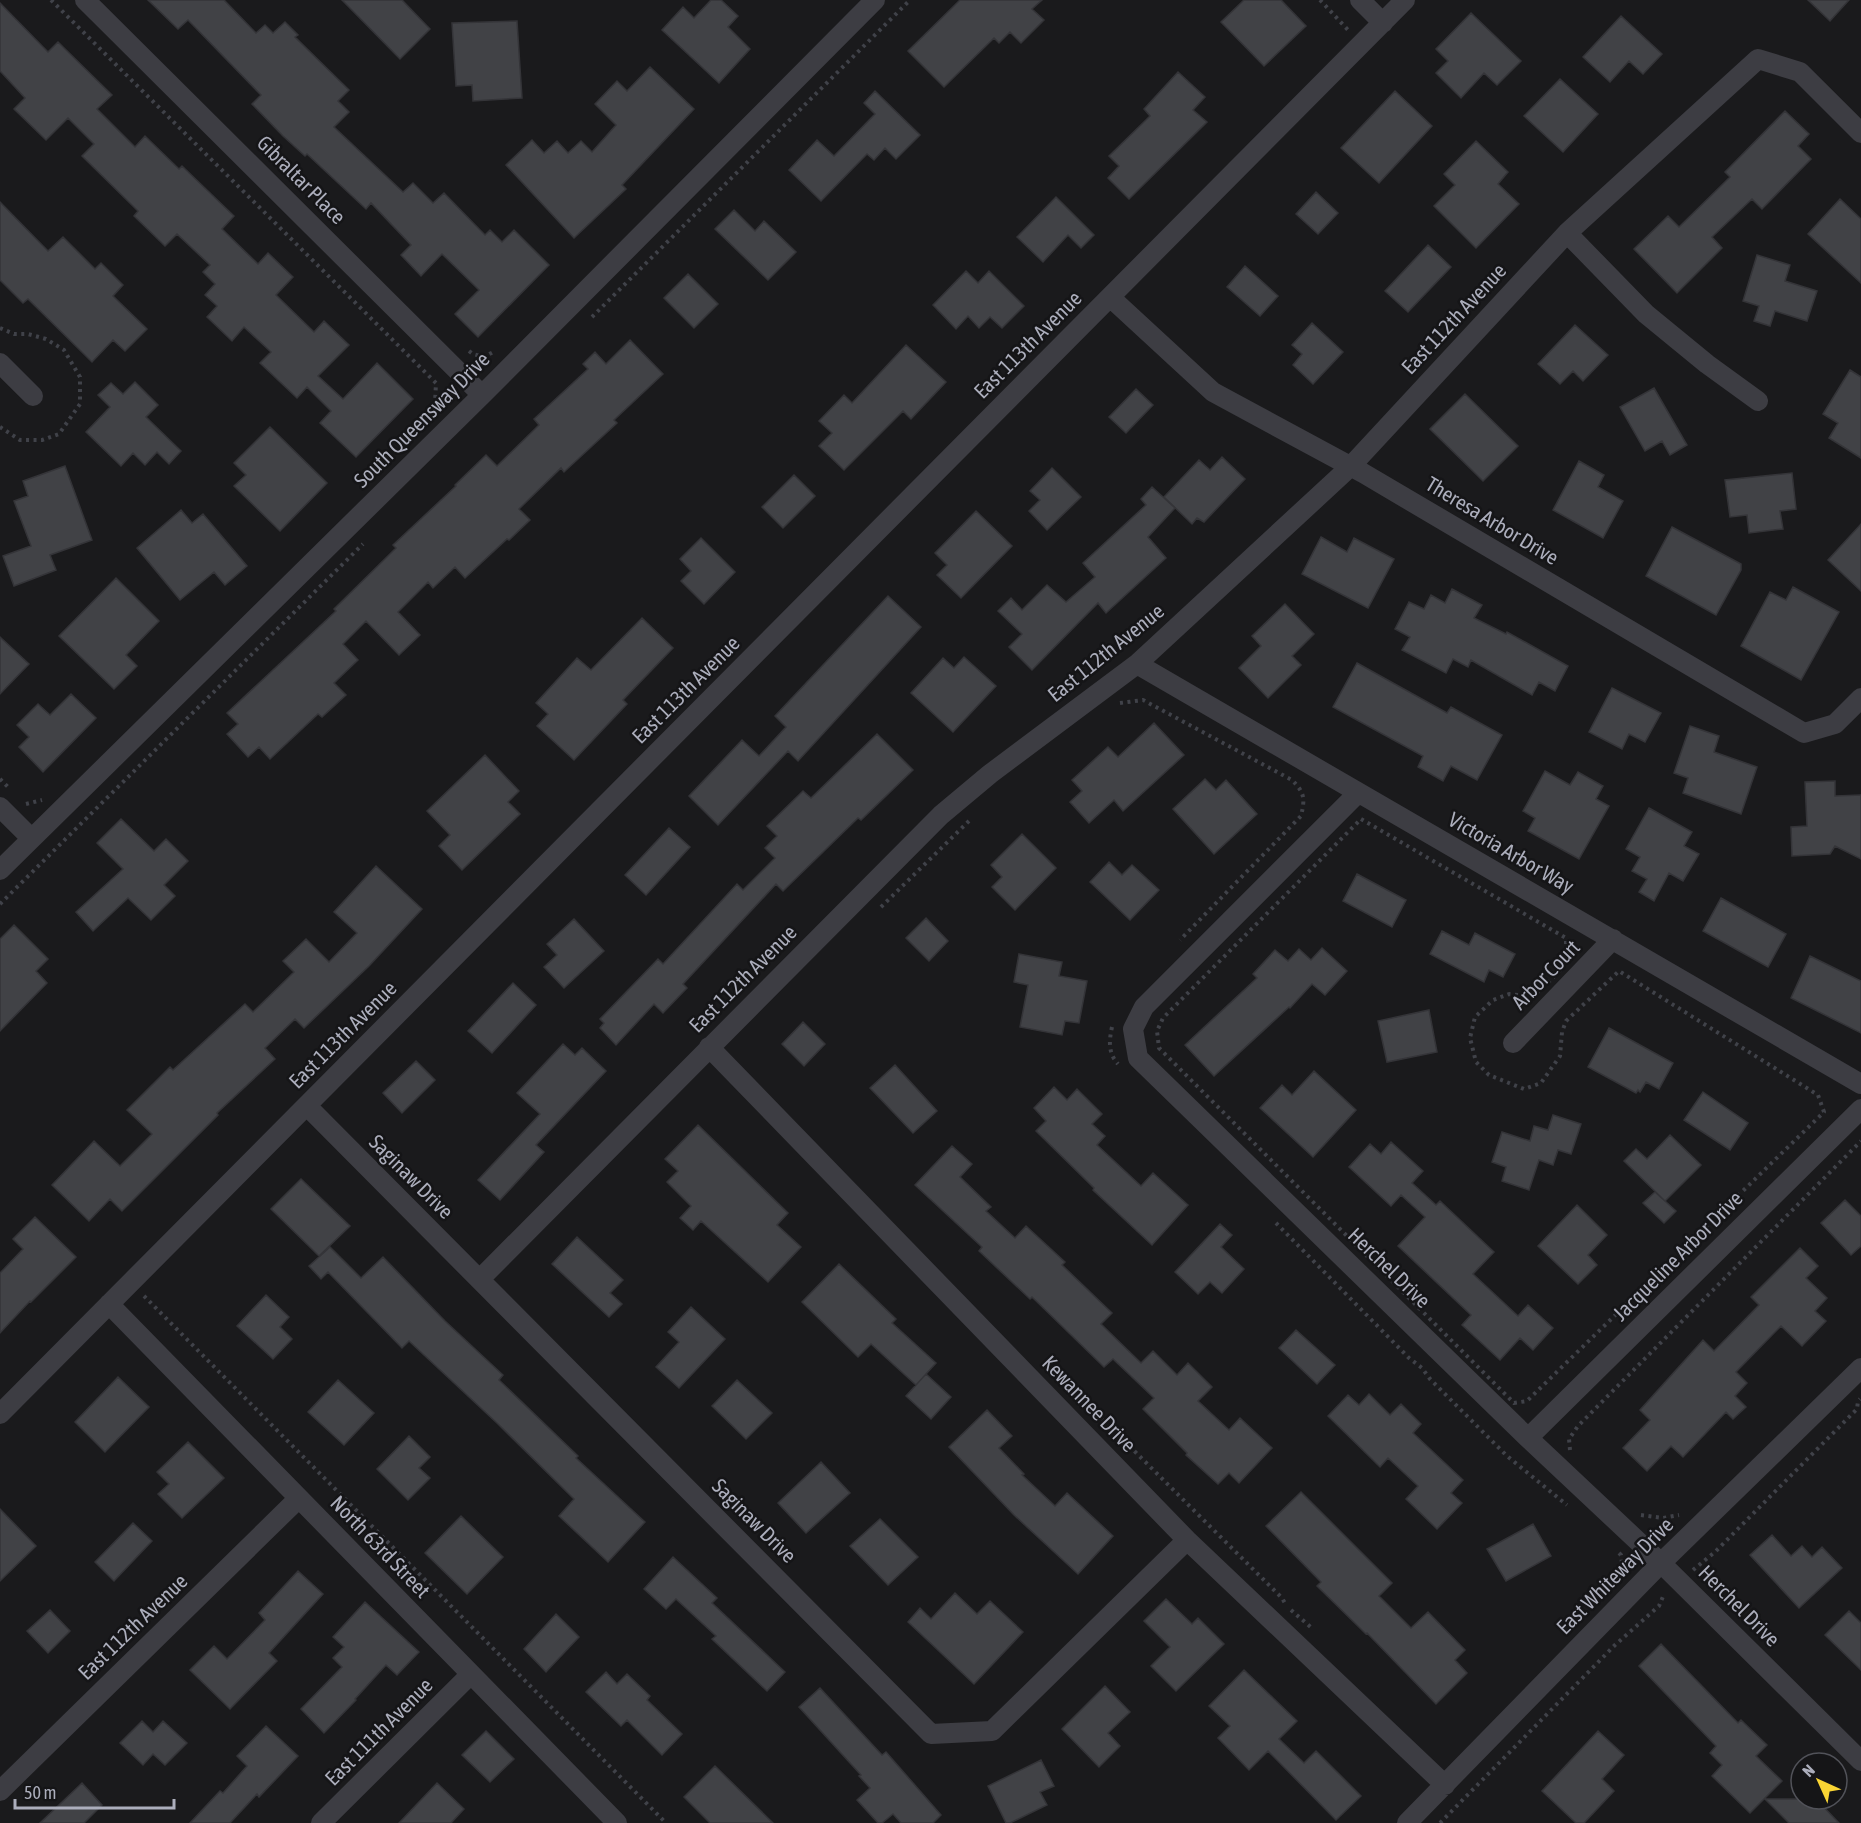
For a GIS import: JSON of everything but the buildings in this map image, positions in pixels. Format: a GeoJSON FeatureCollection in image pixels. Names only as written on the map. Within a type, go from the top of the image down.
{"type":"FeatureCollection","features":[{"type":"Feature","properties":{"kind":"street","name":"Gibraltar Place"},"geometry":{"type":"LineString","coordinates":[[85,0],[482,395]]}},
{"type":"Feature","properties":{"kind":"street","name":"South Queensway Drive"},"geometry":{"type":"LineString","coordinates":[[0,870],[482,395],[875,0]]}},
{"type":"Feature","properties":{"kind":"street"},"geometry":{"type":"LineString","coordinates":[[1360,0],[1383,23]]}},
{"type":"Feature","properties":{"kind":"street","name":"East 113th Avenue"},"geometry":{"type":"LineString","coordinates":[[0,1414],[1405,0]]}},
{"type":"Feature","properties":{"kind":"street","name":"East 112th Avenue"},"geometry":{"type":"LineString","coordinates":[[480,1280],[941,815],[990,774],[1137,664],[1351,466],[1567,233],[1758,59],[1800,72],[1861,133]]}},
{"type":"Feature","properties":{"kind":"street"},"geometry":{"type":"LineString","coordinates":[[1567,233],[1646,314],[1758,402]]}},
{"type":"Feature","properties":{"kind":"street","name":"Theresa Arbor Drive"},"geometry":{"type":"LineString","coordinates":[[1110,297],[1213,392],[1351,466],[1804,733],[1835,724],[1861,698]]}},
{"type":"Feature","properties":{"kind":"street"},"geometry":{"type":"LineString","coordinates":[[0,363],[33,396]]}},
{"type":"Feature","properties":{"kind":"street","name":"Victoria Arbor Way"},"geometry":{"type":"LineString","coordinates":[[1137,664],[1861,1084]]}},
{"type":"Feature","properties":{"kind":"street","name":"Herchel Drive"},"geometry":{"type":"LineString","coordinates":[[1358,793],[1144,1007],[1133,1029],[1138,1058],[1528,1438],[1661,1563],[1861,1761]]}},
{"type":"Feature","properties":{"kind":"street"},"geometry":{"type":"LineString","coordinates":[[0,807],[31,838]]}},
{"type":"Feature","properties":{"kind":"street","name":"Arbor Court"},"geometry":{"type":"LineString","coordinates":[[1513,1043],[1613,939]]}},
{"type":"Feature","properties":{"kind":"street","name":"Kewannee Drive"},"geometry":{"type":"LineString","coordinates":[[709,1047],[1187,1540],[1444,1785]]}},
{"type":"Feature","properties":{"kind":"street","name":"Saginaw Drive"},"geometry":{"type":"LineString","coordinates":[[307,1106],[931,1734],[992,1731],[1187,1540]]}},
{"type":"Feature","properties":{"kind":"street","name":"Jacqueline Arbor Drive"},"geometry":{"type":"LineString","coordinates":[[1528,1438],[1861,1109]]}},
{"type":"Feature","properties":{"kind":"street","name":"North 63rd Street"},"geometry":{"type":"LineString","coordinates":[[109,1304],[617,1823]]}},
{"type":"Feature","properties":{"kind":"street","name":"East Whiteway Drive"},"geometry":{"type":"LineString","coordinates":[[1407,1823],[1661,1563],[1861,1368]]}},
{"type":"Feature","properties":{"kind":"street","name":"East 112th Avenue"},"geometry":{"type":"LineString","coordinates":[[0,1791],[299,1498]]}},
{"type":"Feature","properties":{"kind":"street","name":"East 111th Avenue"},"geometry":{"type":"LineString","coordinates":[[321,1823],[471,1674]]}},
{"type":"Feature","properties":{"kind":"path"},"geometry":{"type":"LineString","coordinates":[[51,0],[436,383],[435,403],[424,423]]}},
{"type":"Feature","properties":{"kind":"path"},"geometry":{"type":"LineString","coordinates":[[464,347],[473,354],[484,357],[496,351]]}},
{"type":"Feature","properties":{"kind":"path"},"geometry":{"type":"LineString","coordinates":[[1113,708],[1122,701],[1143,700],[1292,780],[1305,801],[1301,816],[1175,944]]}},
{"type":"Feature","properties":{"kind":"path"},"geometry":{"type":"LineString","coordinates":[[879,909],[972,817]]}},
{"type":"Feature","properties":{"kind":"path"},"geometry":{"type":"LineString","coordinates":[[1361,819],[1566,938],[1563,968],[1540,991],[1527,996],[1509,994],[1492,1000],[1475,1017],[1470,1038],[1476,1062],[1489,1075],[1524,1089],[1541,1083],[1560,1056],[1562,1032],[1566,1021],[1619,971],[1818,1095],[1824,1112],[1527,1401],[1514,1403],[1159,1048],[1157,1031],[1163,1018],[1361,819]]}},
{"type":"Feature","properties":{"kind":"path"},"geometry":{"type":"LineString","coordinates":[[1114,1018],[1108,1042],[1114,1059],[1122,1068]]}},
{"type":"Feature","properties":{"kind":"path"},"geometry":{"type":"LineString","coordinates":[[1570,1452],[1569,1439],[1578,1426],[1861,1141]]}},
{"type":"Feature","properties":{"kind":"path"},"geometry":{"type":"LineString","coordinates":[[1274,1221],[1507,1456],[1570,1507]]}},
{"type":"Feature","properties":{"kind":"path"},"geometry":{"type":"LineString","coordinates":[[130,1284],[147,1298],[666,1823]]}},
{"type":"Feature","properties":{"kind":"path"},"geometry":{"type":"LineString","coordinates":[[1072,1389],[1282,1598],[1287,1607],[1297,1613],[1313,1629]]}},
{"type":"Feature","properties":{"kind":"path"},"geometry":{"type":"LineString","coordinates":[[1440,1823],[1615,1645],[1659,1606],[1663,1594],[1716,1551],[1857,1409],[1861,1398]]}},
{"type":"Feature","properties":{"kind":"path"},"geometry":{"type":"LineString","coordinates":[[1633,1508],[1642,1516],[1662,1518],[1679,1515]]}},
{"type":"Feature","properties":{"kind":"path"},"geometry":{"type":"LineString","coordinates":[[1614,1546],[1621,1556],[1623,1572]]}}]}
